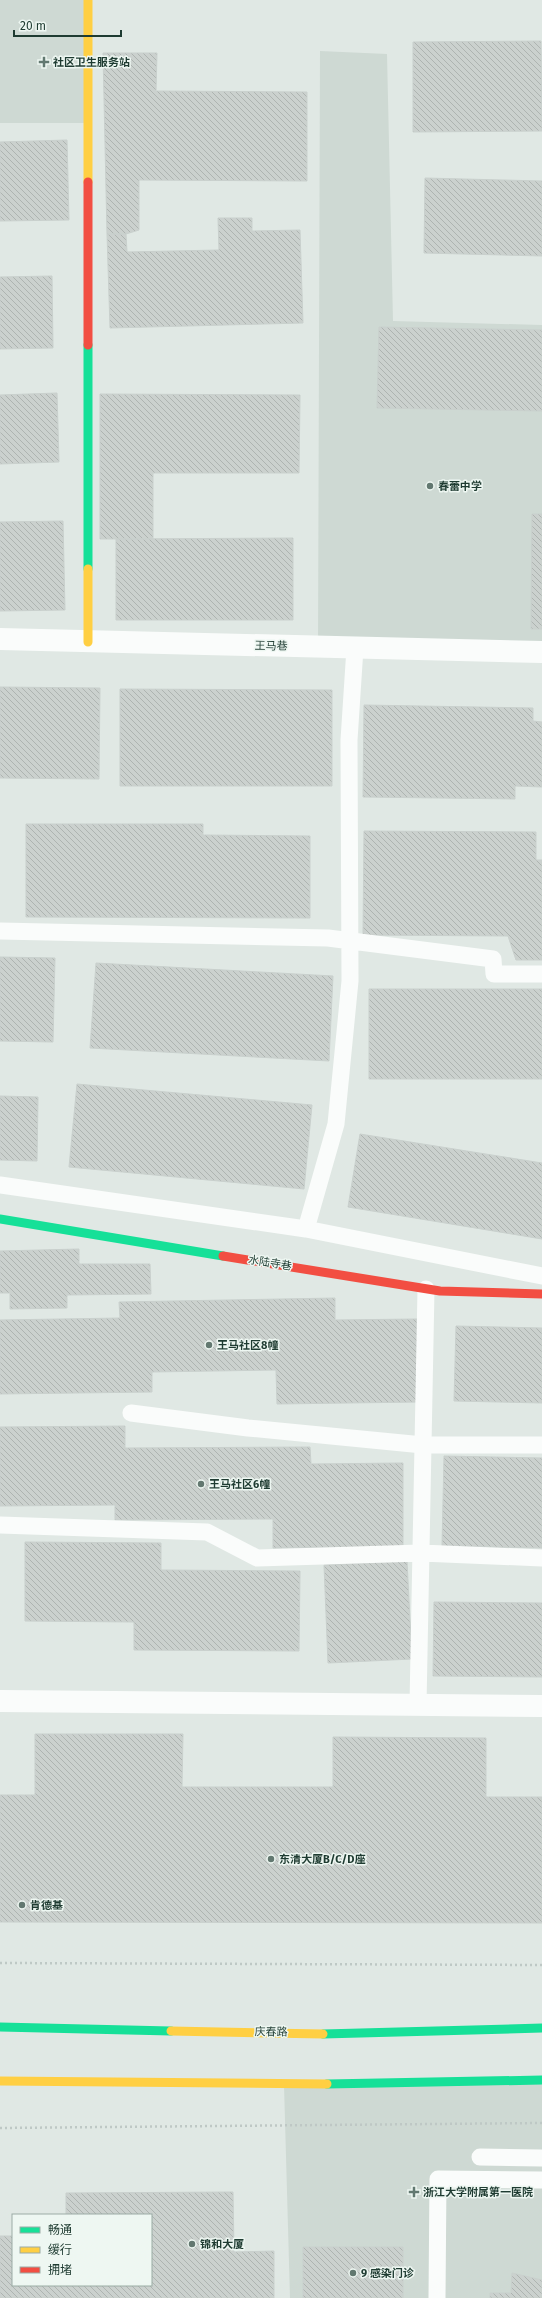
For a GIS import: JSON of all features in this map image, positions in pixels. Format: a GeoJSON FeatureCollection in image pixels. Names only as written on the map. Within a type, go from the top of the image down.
{"type":"FeatureCollection","features":[{"type":"Feature","properties":{"kind":"street"},"geometry":{"type":"LineString","coordinates":[[88,0],[88,642]]}},
{"type":"Feature","properties":{"kind":"street","name":"王马巷"},"geometry":{"type":"LineString","coordinates":[[0,639],[542,652]]}},
{"type":"Feature","properties":{"kind":"street","name":"水陆寺巷"},"geometry":{"type":"LineString","coordinates":[[0,1219],[440,1291],[542,1294]]}},
{"type":"Feature","properties":{"kind":"street"},"geometry":{"type":"LineString","coordinates":[[0,1701],[542,1706]]}},
{"type":"Feature","properties":{"kind":"street","name":"庆春路"},"geometry":{"type":"LineString","coordinates":[[0,2027],[329,2034],[542,2028]]}},
{"type":"Feature","properties":{"kind":"street"},"geometry":{"type":"LineString","coordinates":[[0,2081],[284,2085],[542,2080]]}},
{"type":"Feature","properties":{"kind":"lane"},"geometry":{"type":"LineString","coordinates":[[306,1229],[336,1124],[350,981],[349,740],[355,648]]}},
{"type":"Feature","properties":{"kind":"lane"},"geometry":{"type":"LineString","coordinates":[[0,931],[328,938],[492,959],[494,974],[542,974]]}},
{"type":"Feature","properties":{"kind":"lane"},"geometry":{"type":"LineString","coordinates":[[0,1185],[306,1229],[542,1276]]}},
{"type":"Feature","properties":{"kind":"lane"},"geometry":{"type":"LineString","coordinates":[[418,1705],[426,1289]]}},
{"type":"Feature","properties":{"kind":"lane"},"geometry":{"type":"LineString","coordinates":[[131,1413],[248,1428],[423,1445],[542,1445]]}},
{"type":"Feature","properties":{"kind":"lane"},"geometry":{"type":"LineString","coordinates":[[0,1525],[207,1532],[257,1558],[421,1553],[542,1558]]}},
{"type":"Feature","properties":{"kind":"lane"},"geometry":{"type":"LineString","coordinates":[[480,2157],[542,2158]]}},
{"type":"Feature","properties":{"kind":"lane"},"geometry":{"type":"LineString","coordinates":[[437,2298],[438,2179],[542,2180]]}},
{"type":"Feature","properties":{"kind":"path"},"geometry":{"type":"LineString","coordinates":[[0,1963],[542,1965]]}},
{"type":"Feature","properties":{"kind":"path"},"geometry":{"type":"LineString","coordinates":[[0,2128],[542,2123]]}},
{"type":"Feature","properties":{"kind":"shaded area","name":"社区卫生服务站"},"geometry":{"type":"Polygon","coordinates":[[[0,0],[88,0],[88,123],[0,123],[0,0]]]}},
{"type":"Feature","properties":{"kind":"shaded area","name":"春蕾中学"},"geometry":{"type":"Polygon","coordinates":[[[320,51],[387,54],[393,321],[542,325],[542,652],[318,647],[320,51]]]}},
{"type":"Feature","properties":{"kind":"shaded area","name":"浙江大学附属第一医院"},"geometry":{"type":"Polygon","coordinates":[[[542,2080],[542,2298],[290,2298],[284,2085],[542,2080]]]}},
{"type":"Feature","properties":{"kind":"building"},"geometry":{"type":"Polygon","coordinates":[[[541,41],[542,131],[413,132],[413,42],[541,41]]]}},
{"type":"Feature","properties":{"kind":"building"},"geometry":{"type":"Polygon","coordinates":[[[103,53],[157,53],[156,91],[307,92],[307,181],[139,180],[139,230],[126,234],[107,234],[103,53]]]}},
{"type":"Feature","properties":{"kind":"building"},"geometry":{"type":"Polygon","coordinates":[[[67,140],[69,220],[0,221],[0,142],[67,140]]]}},
{"type":"Feature","properties":{"kind":"building"},"geometry":{"type":"Polygon","coordinates":[[[425,178],[542,181],[542,256],[424,253],[425,178]]]}},
{"type":"Feature","properties":{"kind":"building"},"geometry":{"type":"Polygon","coordinates":[[[218,218],[252,218],[252,231],[300,230],[303,323],[110,328],[107,234],[126,234],[127,252],[219,250],[218,218]]]}},
{"type":"Feature","properties":{"kind":"building"},"geometry":{"type":"Polygon","coordinates":[[[52,276],[53,348],[0,349],[0,277],[52,276]]]}},
{"type":"Feature","properties":{"kind":"building"},"geometry":{"type":"Polygon","coordinates":[[[379,327],[542,330],[542,411],[377,408],[379,327]]]}},
{"type":"Feature","properties":{"kind":"building"},"geometry":{"type":"Polygon","coordinates":[[[57,393],[59,462],[0,464],[0,395],[57,393]]]}},
{"type":"Feature","properties":{"kind":"building"},"geometry":{"type":"Polygon","coordinates":[[[100,394],[300,395],[299,473],[153,473],[153,539],[100,539],[100,394]]]}},
{"type":"Feature","properties":{"kind":"building"},"geometry":{"type":"Polygon","coordinates":[[[532,514],[542,514],[542,629],[531,629],[532,514]]]}},
{"type":"Feature","properties":{"kind":"building"},"geometry":{"type":"Polygon","coordinates":[[[63,521],[65,610],[0,611],[0,522],[63,521]]]}},
{"type":"Feature","properties":{"kind":"building"},"geometry":{"type":"Polygon","coordinates":[[[293,538],[293,620],[116,620],[116,539],[293,538]]]}},
{"type":"Feature","properties":{"kind":"building"},"geometry":{"type":"Polygon","coordinates":[[[0,687],[100,688],[99,779],[0,778],[0,687]]]}},
{"type":"Feature","properties":{"kind":"building"},"geometry":{"type":"Polygon","coordinates":[[[120,689],[332,690],[332,786],[120,786],[120,689]]]}},
{"type":"Feature","properties":{"kind":"building"},"geometry":{"type":"Polygon","coordinates":[[[364,705],[533,708],[533,721],[542,722],[542,787],[515,786],[515,799],[363,797],[364,705]]]}},
{"type":"Feature","properties":{"kind":"building"},"geometry":{"type":"Polygon","coordinates":[[[26,824],[203,824],[203,835],[310,836],[310,918],[26,917],[26,824]]]}},
{"type":"Feature","properties":{"kind":"building"},"geometry":{"type":"Polygon","coordinates":[[[364,831],[536,832],[536,860],[542,860],[542,960],[516,960],[508,936],[363,935],[364,831]]]}},
{"type":"Feature","properties":{"kind":"building"},"geometry":{"type":"Polygon","coordinates":[[[0,957],[55,958],[53,1042],[0,1041],[0,957]]]}},
{"type":"Feature","properties":{"kind":"building"},"geometry":{"type":"Polygon","coordinates":[[[96,963],[333,976],[329,1061],[90,1048],[96,963]]]}},
{"type":"Feature","properties":{"kind":"building"},"geometry":{"type":"Polygon","coordinates":[[[369,989],[542,989],[542,1079],[369,1079],[369,989]]]}},
{"type":"Feature","properties":{"kind":"building"},"geometry":{"type":"Polygon","coordinates":[[[77,1084],[312,1105],[304,1189],[69,1167],[77,1084]]]}},
{"type":"Feature","properties":{"kind":"building"},"geometry":{"type":"Polygon","coordinates":[[[0,1096],[38,1097],[37,1161],[0,1160],[0,1096]]]}},
{"type":"Feature","properties":{"kind":"building"},"geometry":{"type":"Polygon","coordinates":[[[360,1134],[542,1163],[542,1239],[348,1207],[360,1134]]]}},
{"type":"Feature","properties":{"kind":"building"},"geometry":{"type":"Polygon","coordinates":[[[79,1249],[79,1264],[150,1264],[151,1294],[67,1295],[67,1308],[10,1309],[10,1293],[0,1293],[0,1251],[79,1249]]]}},
{"type":"Feature","properties":{"kind":"building","name":"王马社区8幢"},"geometry":{"type":"Polygon","coordinates":[[[335,1298],[335,1320],[417,1319],[418,1402],[277,1404],[276,1370],[152,1372],[152,1392],[0,1394],[0,1320],[120,1318],[119,1302],[335,1298]]]}},
{"type":"Feature","properties":{"kind":"building"},"geometry":{"type":"Polygon","coordinates":[[[456,1326],[542,1328],[542,1403],[454,1401],[456,1326]]]}},
{"type":"Feature","properties":{"kind":"building","name":"王马社区6幢"},"geometry":{"type":"Polygon","coordinates":[[[125,1426],[125,1448],[310,1447],[311,1464],[403,1463],[403,1547],[273,1548],[273,1519],[115,1520],[115,1505],[0,1506],[0,1427],[125,1426]]]}},
{"type":"Feature","properties":{"kind":"building"},"geometry":{"type":"Polygon","coordinates":[[[444,1456],[542,1458],[542,1548],[442,1546],[444,1456]]]}},
{"type":"Feature","properties":{"kind":"building"},"geometry":{"type":"Polygon","coordinates":[[[25,1542],[161,1543],[161,1570],[300,1571],[299,1651],[134,1650],[134,1622],[25,1621],[25,1542]]]}},
{"type":"Feature","properties":{"kind":"building"},"geometry":{"type":"Polygon","coordinates":[[[407,1561],[412,1659],[328,1663],[324,1565],[407,1561]]]}},
{"type":"Feature","properties":{"kind":"building"},"geometry":{"type":"Polygon","coordinates":[[[434,1602],[542,1603],[542,1677],[433,1676],[434,1602]]]}},
{"type":"Feature","properties":{"kind":"building","name":"东清大厦B/C/D座"},"geometry":{"type":"Polygon","coordinates":[[[35,1734],[183,1734],[182,1787],[333,1787],[333,1737],[486,1738],[486,1797],[542,1797],[542,1923],[0,1922],[0,1795],[35,1795],[35,1734]]]}},
{"type":"Feature","properties":{"kind":"building","name":"锦和大厦"},"geometry":{"type":"Polygon","coordinates":[[[233,2192],[234,2252],[274,2251],[274,2298],[0,2298],[0,2236],[12,2236],[12,2286],[152,2286],[152,2214],[66,2214],[66,2193],[233,2192]]]}},
{"type":"Feature","properties":{"kind":"building","name":"9 感染门诊"},"geometry":{"type":"Polygon","coordinates":[[[303,2247],[403,2247],[403,2298],[303,2298],[303,2247]]]}},
{"type":"Feature","properties":{"kind":"building"},"geometry":{"type":"Polygon","coordinates":[[[512,2273],[542,2280],[542,2298],[490,2298],[490,2293],[511,2293],[512,2273]]]}},
{"type":"Feature","properties":{"kind":"traffic: fast"},"geometry":{"type":"LineString","coordinates":[[88,345],[88,569]]}},
{"type":"Feature","properties":{"kind":"traffic: fast"},"geometry":{"type":"LineString","coordinates":[[0,1219],[223,1256]]}},
{"type":"Feature","properties":{"kind":"traffic: fast"},"geometry":{"type":"LineString","coordinates":[[0,2027],[171,2031]]}},
{"type":"Feature","properties":{"kind":"traffic: fast"},"geometry":{"type":"LineString","coordinates":[[323,2034],[542,2028]]}},
{"type":"Feature","properties":{"kind":"traffic: fast"},"geometry":{"type":"LineString","coordinates":[[327,2084],[542,2080]]}},
{"type":"Feature","properties":{"kind":"traffic: slow"},"geometry":{"type":"LineString","coordinates":[[88,0],[88,182]]}},
{"type":"Feature","properties":{"kind":"traffic: slow"},"geometry":{"type":"LineString","coordinates":[[88,569],[88,642]]}},
{"type":"Feature","properties":{"kind":"traffic: slow"},"geometry":{"type":"LineString","coordinates":[[171,2031],[323,2034]]}},
{"type":"Feature","properties":{"kind":"traffic: slow"},"geometry":{"type":"LineString","coordinates":[[0,2081],[327,2084]]}},
{"type":"Feature","properties":{"kind":"traffic: jam"},"geometry":{"type":"LineString","coordinates":[[88,182],[88,345]]}},
{"type":"Feature","properties":{"kind":"traffic: jam"},"geometry":{"type":"LineString","coordinates":[[223,1256],[440,1291],[542,1294]]}},
{"type":"Feature","properties":{"kind":"place","name":"社区卫生服务站"},"geometry":{"type":"Point","coordinates":[44,62]}},
{"type":"Feature","properties":{"kind":"place","name":"春蕾中学"},"geometry":{"type":"Point","coordinates":[430,486]}},
{"type":"Feature","properties":{"kind":"place","name":"王马社区8幢"},"geometry":{"type":"Point","coordinates":[209,1345]}},
{"type":"Feature","properties":{"kind":"place","name":"王马社区6幢"},"geometry":{"type":"Point","coordinates":[201,1484]}},
{"type":"Feature","properties":{"kind":"place","name":"东清大厦B/C/D座"},"geometry":{"type":"Point","coordinates":[271,1859]}},
{"type":"Feature","properties":{"kind":"place","name":"肯德基"},"geometry":{"type":"Point","coordinates":[22,1905]}},
{"type":"Feature","properties":{"kind":"place","name":"浙江大学附属第一医院"},"geometry":{"type":"Point","coordinates":[414,2192]}},
{"type":"Feature","properties":{"kind":"place","name":"锦和大厦"},"geometry":{"type":"Point","coordinates":[192,2244]}},
{"type":"Feature","properties":{"kind":"place","name":"9 感染门诊"},"geometry":{"type":"Point","coordinates":[353,2273]}}]}
